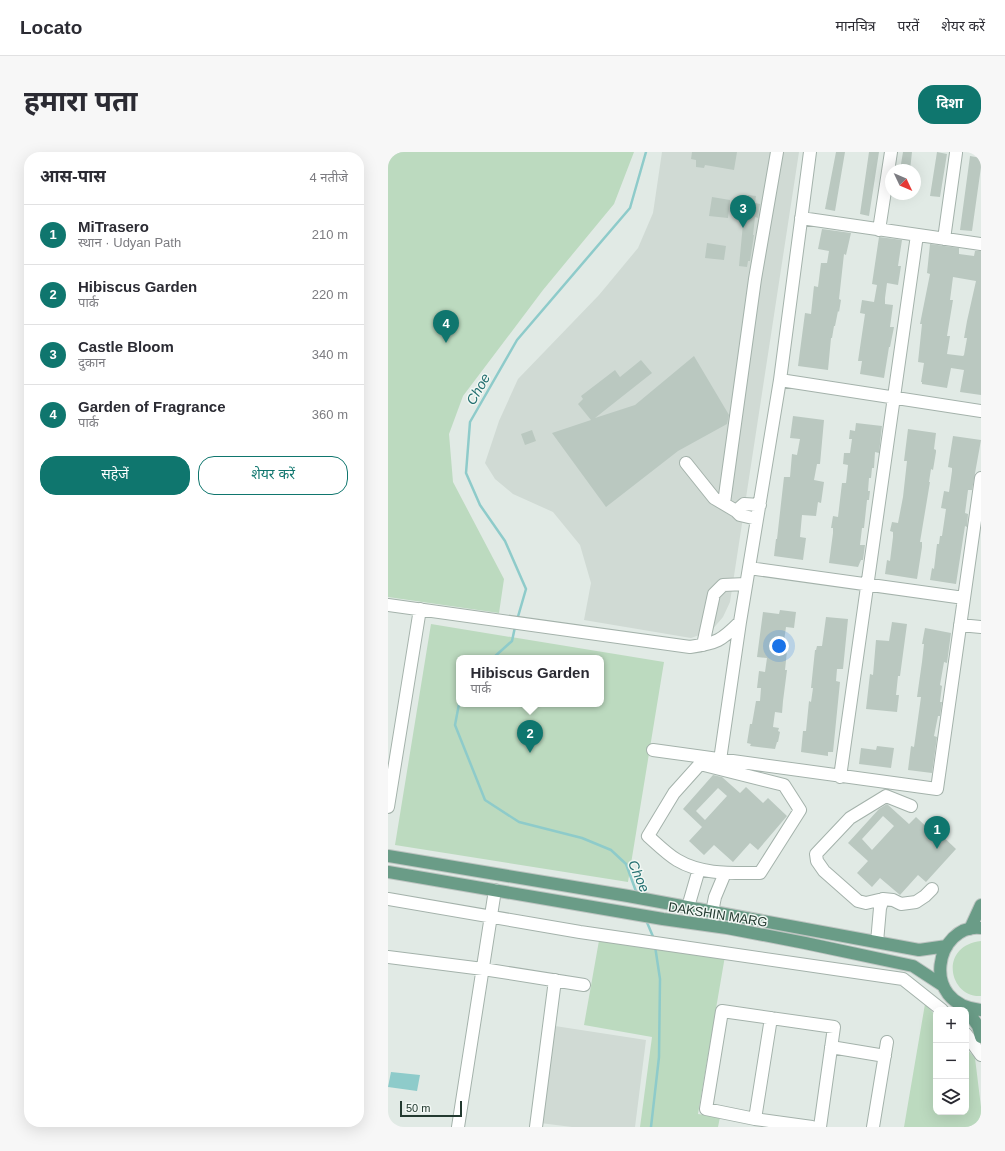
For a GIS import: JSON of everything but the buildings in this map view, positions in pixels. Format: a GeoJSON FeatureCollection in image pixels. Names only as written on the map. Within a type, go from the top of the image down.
{"type":"FeatureCollection","features":[{"type":"Feature","properties":{"kind":"main road","name":"DAKSHIN MARG"},"geometry":{"type":"LineString","coordinates":[[388,856],[663,902],[919,950],[947,946]]}},
{"type":"Feature","properties":{"kind":"main road","name":"DAKSHIN MARG"},"geometry":{"type":"LineString","coordinates":[[388,872],[663,919],[727,928],[913,966],[942,985],[952,999],[965,1007]]}},
{"type":"Feature","properties":{"kind":"main road"},"geometry":{"type":"LineString","coordinates":[[942,985],[940,971],[941,959],[947,946],[959,934],[976,929],[981,905]]}},
{"type":"Feature","properties":{"kind":"main road"},"geometry":{"type":"LineString","coordinates":[[969,1008],[981,1010]]}},
{"type":"Feature","properties":{"kind":"main road"},"geometry":{"type":"LineString","coordinates":[[969,1013],[978,1026],[981,1037]]}},
{"type":"Feature","properties":{"kind":"street"},"geometry":{"type":"LineString","coordinates":[[724,503],[755,279],[777,152]]}},
{"type":"Feature","properties":{"kind":"street"},"geometry":{"type":"LineString","coordinates":[[720,760],[746,584],[780,380],[810,152]]}},
{"type":"Feature","properties":{"kind":"street"},"geometry":{"type":"LineString","coordinates":[[879,230],[891,152]]}},
{"type":"Feature","properties":{"kind":"street"},"geometry":{"type":"LineString","coordinates":[[944,239],[956,153]]}},
{"type":"Feature","properties":{"kind":"street"},"geometry":{"type":"LineString","coordinates":[[801,218],[981,244]]}},
{"type":"Feature","properties":{"kind":"street"},"geometry":{"type":"LineString","coordinates":[[840,777],[917,235]]}},
{"type":"Feature","properties":{"kind":"street"},"geometry":{"type":"LineString","coordinates":[[780,380],[894,399],[981,411]]}},
{"type":"Feature","properties":{"kind":"street"},"geometry":{"type":"LineString","coordinates":[[686,463],[714,498],[724,503],[740,515],[757,520]]}},
{"type":"Feature","properties":{"kind":"street"},"geometry":{"type":"LineString","coordinates":[[653,750],[937,790],[981,478]]}},
{"type":"Feature","properties":{"kind":"street"},"geometry":{"type":"LineString","coordinates":[[736,511],[744,504],[760,505]]}},
{"type":"Feature","properties":{"kind":"street"},"geometry":{"type":"LineString","coordinates":[[749,568],[964,598]]}},
{"type":"Feature","properties":{"kind":"street"},"geometry":{"type":"LineString","coordinates":[[703,645],[714,594],[723,585],[746,584]]}},
{"type":"Feature","properties":{"kind":"street"},"geometry":{"type":"LineString","coordinates":[[388,605],[690,647],[710,644],[726,636],[740,622]]}},
{"type":"Feature","properties":{"kind":"street"},"geometry":{"type":"LineString","coordinates":[[388,807],[420,609]]}},
{"type":"Feature","properties":{"kind":"street"},"geometry":{"type":"LineString","coordinates":[[960,625],[981,627]]}},
{"type":"Feature","properties":{"kind":"street"},"geometry":{"type":"LineString","coordinates":[[700,764],[784,785],[800,810],[760,874],[725,873],[699,869],[678,860],[648,836],[674,793],[700,764]]}},
{"type":"Feature","properties":{"kind":"street"},"geometry":{"type":"LineString","coordinates":[[911,806],[886,796],[850,818],[816,854],[817,861],[824,871],[858,901],[866,903],[883,899],[893,900],[901,904],[916,902],[925,896],[932,888]]}},
{"type":"Feature","properties":{"kind":"street"},"geometry":{"type":"LineString","coordinates":[[688,907],[699,869]]}},
{"type":"Feature","properties":{"kind":"street"},"geometry":{"type":"LineString","coordinates":[[712,912],[725,873]]}},
{"type":"Feature","properties":{"kind":"street"},"geometry":{"type":"LineString","coordinates":[[458,1127],[495,890]]}},
{"type":"Feature","properties":{"kind":"street"},"geometry":{"type":"LineString","coordinates":[[388,899],[580,932],[903,979],[938,1007]]}},
{"type":"Feature","properties":{"kind":"street"},"geometry":{"type":"LineString","coordinates":[[877,942],[880,908],[883,899]]}},
{"type":"Feature","properties":{"kind":"street"},"geometry":{"type":"LineString","coordinates":[[388,957],[483,969],[584,985]]}},
{"type":"Feature","properties":{"kind":"street"},"geometry":{"type":"LineString","coordinates":[[536,1127],[555,980]]}},
{"type":"Feature","properties":{"kind":"street"},"geometry":{"type":"LineString","coordinates":[[812,1127],[755,1119],[706,1109],[722,1011],[834,1027],[820,1127]]}},
{"type":"Feature","properties":{"kind":"street"},"geometry":{"type":"LineString","coordinates":[[755,1119],[771,1018]]}},
{"type":"Feature","properties":{"kind":"street"},"geometry":{"type":"LineString","coordinates":[[969,1038],[981,1055]]}},
{"type":"Feature","properties":{"kind":"street"},"geometry":{"type":"LineString","coordinates":[[873,1127],[887,1042]]}},
{"type":"Feature","properties":{"kind":"street"},"geometry":{"type":"LineString","coordinates":[[831,1047],[885,1056]]}},
{"type":"Feature","properties":{"kind":"shaded area"},"geometry":{"type":"Polygon","coordinates":[[[662,152],[799,152],[730,602],[723,617],[711,631],[691,638],[584,620],[591,583],[580,545],[553,512],[513,494],[495,479],[485,463],[499,421],[518,379],[599,295],[638,248],[653,213],[662,152]]]}},
{"type":"Feature","properties":{"kind":"shaded area"},"geometry":{"type":"Polygon","coordinates":[[[555,1026],[646,1040],[635,1127],[572,1127],[540,1123],[555,1026]]]}},
{"type":"Feature","properties":{"kind":"green space"},"geometry":{"type":"Polygon","coordinates":[[[388,152],[634,152],[614,204],[543,290],[463,396],[449,434],[453,482],[504,579],[499,613],[388,597],[388,152]]]}},
{"type":"Feature","properties":{"kind":"green space"},"geometry":{"type":"Polygon","coordinates":[[[431,624],[664,662],[628,882],[395,845],[431,624]]]}},
{"type":"Feature","properties":{"kind":"green space"},"geometry":{"type":"Polygon","coordinates":[[[600,935],[725,956],[698,1114],[720,1117],[718,1127],[640,1127],[652,1037],[584,1025],[600,935]]]}},
{"type":"Feature","properties":{"kind":"green space"},"geometry":{"type":"Polygon","coordinates":[[[981,941],[981,996],[970,994],[961,989],[956,981],[953,971],[954,961],[958,952],[967,945],[981,941]]]}},
{"type":"Feature","properties":{"kind":"green space"},"geometry":{"type":"Polygon","coordinates":[[[925,1004],[933,1013],[933,1115],[969,1115],[969,1051],[975,1058],[981,1107],[981,1127],[904,1127],[925,1004]]]}},
{"type":"Feature","properties":{"kind":"water"},"geometry":{"type":"Polygon","coordinates":[[[391,1072],[420,1075],[417,1091],[388,1087],[391,1072]]]}},
{"type":"Feature","properties":{"kind":"waterway","name":"Choe"},"geometry":{"type":"LineString","coordinates":[[517,620],[526,589],[505,541],[480,505],[466,473],[470,422],[517,340],[630,208],[646,152]]}},
{"type":"Feature","properties":{"kind":"waterway","name":"Choe"},"geometry":{"type":"LineString","coordinates":[[496,655],[512,641],[515,627]]}},
{"type":"Feature","properties":{"kind":"waterway","name":"Choe"},"geometry":{"type":"LineString","coordinates":[[458,707],[455,725],[485,800],[519,822],[582,838],[611,850],[626,864],[637,894]]}},
{"type":"Feature","properties":{"kind":"waterway","name":"Choe"},"geometry":{"type":"LineString","coordinates":[[646,920],[654,939]]}},
{"type":"Feature","properties":{"kind":"waterway","name":"Choe"},"geometry":{"type":"LineString","coordinates":[[651,1127],[659,1057],[660,979],[655,946]]}},
{"type":"Feature","properties":{"kind":"place","name":"Castle Bloom"},"geometry":{"type":"Point","coordinates":[743,228]}},
{"type":"Feature","properties":{"kind":"place","name":"Garden of Fragrance"},"geometry":{"type":"Point","coordinates":[446,343]}},
{"type":"Feature","properties":{"kind":"place","name":"Hibiscus Garden"},"geometry":{"type":"Point","coordinates":[530,753]}},
{"type":"Feature","properties":{"kind":"place","name":"MiTrasero"},"geometry":{"type":"Point","coordinates":[937,849]}}]}
